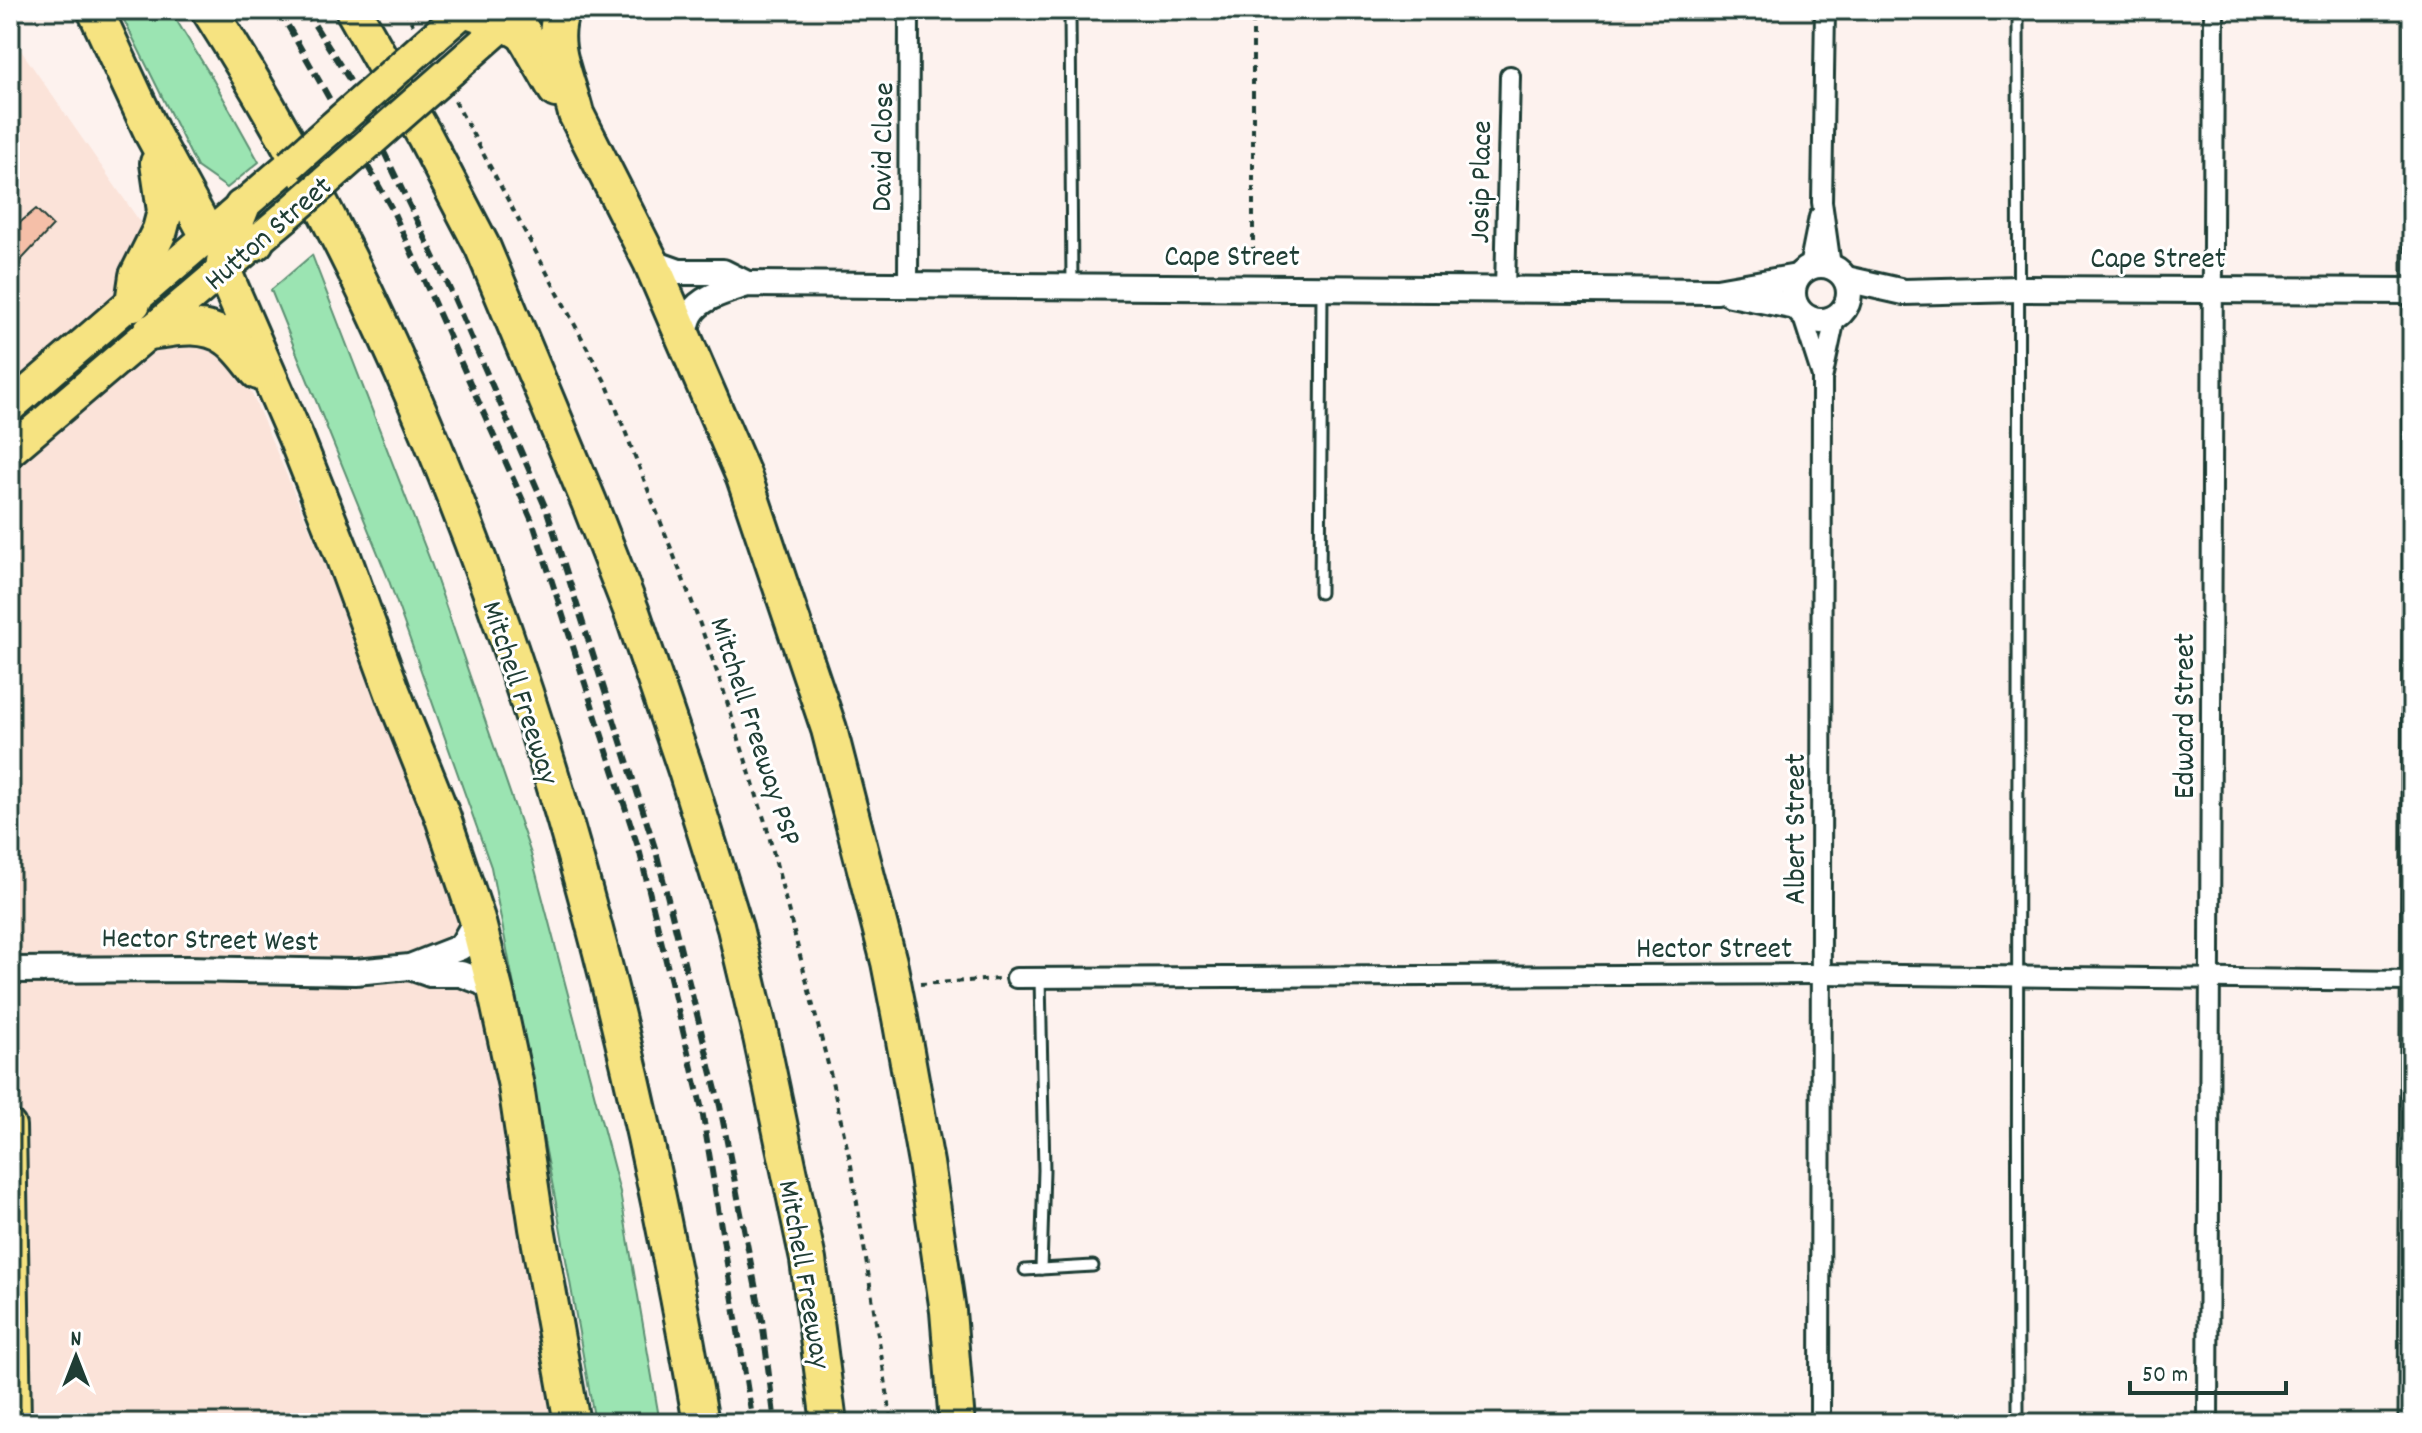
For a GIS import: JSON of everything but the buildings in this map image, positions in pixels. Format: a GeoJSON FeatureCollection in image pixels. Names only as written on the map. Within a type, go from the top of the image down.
{"type":"FeatureCollection","features":[{"type":"Feature","properties":{"kind":"highway"},"geometry":{"type":"LineString","coordinates":[[95,10],[153,135],[220,252],[417,748],[477,919],[516,1086],[537,1228],[572,1423]]}},
{"type":"Feature","properties":{"kind":"highway","name":"Mitchell Freeway"},"geometry":{"type":"LineString","coordinates":[[209,10],[300,163],[405,374],[468,532],[516,668],[590,910],[625,1044],[659,1200],[701,1423]]}},
{"type":"Feature","properties":{"kind":"highway","name":"Mitchell Freeway"},"geometry":{"type":"LineString","coordinates":[[353,10],[483,248],[589,502],[643,643],[735,928],[755,1010],[808,1260],[829,1423]]}},
{"type":"Feature","properties":{"kind":"highway"},"geometry":{"type":"LineString","coordinates":[[562,10],[556,40],[560,64],[576,114],[651,262],[744,477],[829,729],[889,962],[926,1163],[948,1311],[957,1423]]}},
{"type":"Feature","properties":{"kind":"highway"},"geometry":{"type":"LineString","coordinates":[[498,18],[576,114]]}},
{"type":"Feature","properties":{"kind":"highway"},"geometry":{"type":"LineString","coordinates":[[133,303],[137,276],[160,230],[165,211],[153,135]]}},
{"type":"Feature","properties":{"kind":"highway"},"geometry":{"type":"LineString","coordinates":[[220,252],[242,207]]}},
{"type":"Feature","properties":{"kind":"highway"},"geometry":{"type":"LineString","coordinates":[[150,332],[194,327],[211,330],[228,339],[275,390]]}},
{"type":"Feature","properties":{"kind":"main road","name":"Hutton Street"},"geometry":{"type":"LineString","coordinates":[[242,207],[424,32],[498,18]]}},
{"type":"Feature","properties":{"kind":"main road","name":"Hutton Street"},"geometry":{"type":"LineString","coordinates":[[10,407],[133,303],[285,217],[452,83],[498,18]]}},
{"type":"Feature","properties":{"kind":"main road","name":"Hutton Street"},"geometry":{"type":"LineString","coordinates":[[10,451],[150,332],[220,252]]}},
{"type":"Feature","properties":{"kind":"main road"},"geometry":{"type":"LineString","coordinates":[[10,1126],[15,1423]]}},
{"type":"Feature","properties":{"kind":"street","name":"David Close"},"geometry":{"type":"LineString","coordinates":[[908,285],[909,10]]}},
{"type":"Feature","properties":{"kind":"street"},"geometry":{"type":"LineString","coordinates":[[1821,272],[1825,10]]}},
{"type":"Feature","properties":{"kind":"street","name":"Edward Street"},"geometry":{"type":"LineString","coordinates":[[2208,1423],[2214,10]]}},
{"type":"Feature","properties":{"kind":"street","name":"Josip Place"},"geometry":{"type":"LineString","coordinates":[[1505,289],[1510,76]]}},
{"type":"Feature","properties":{"kind":"street","name":"Cape Street"},"geometry":{"type":"LineString","coordinates":[[651,262],[679,272],[723,272],[747,284]]}},
{"type":"Feature","properties":{"kind":"street","name":"Cape Street"},"geometry":{"type":"LineString","coordinates":[[685,338],[690,316],[696,308],[714,296],[747,284],[1717,291],[1821,272],[1904,292],[2019,289],[2410,291]]}},
{"type":"Feature","properties":{"kind":"street"},"geometry":{"type":"LineString","coordinates":[[1821,272],[1850,296],[1839,315],[1824,321],[1812,320],[1799,310],[1793,297],[1793,287],[1821,272]]}},
{"type":"Feature","properties":{"kind":"street","name":"Cape Street"},"geometry":{"type":"LineString","coordinates":[[1717,291],[1799,310]]}},
{"type":"Feature","properties":{"kind":"street","name":"Cape Street"},"geometry":{"type":"LineString","coordinates":[[1839,315],[1904,292]]}},
{"type":"Feature","properties":{"kind":"street","name":"Albert Street"},"geometry":{"type":"LineString","coordinates":[[1799,310],[1822,379]]}},
{"type":"Feature","properties":{"kind":"street","name":"Albert Street"},"geometry":{"type":"LineString","coordinates":[[1820,1423],[1822,379],[1839,315]]}},
{"type":"Feature","properties":{"kind":"street","name":"Hector Street West"},"geometry":{"type":"LineString","coordinates":[[10,970],[355,972],[410,967],[461,947],[477,919]]}},
{"type":"Feature","properties":{"kind":"street","name":"Hector Street West"},"geometry":{"type":"LineString","coordinates":[[410,967],[430,974],[461,974],[482,982],[496,993]]}},
{"type":"Feature","properties":{"kind":"street","name":"Hector Street"},"geometry":{"type":"LineString","coordinates":[[1016,978],[1821,974],[2409,981]]}},
{"type":"Feature","properties":{"kind":"lane"},"geometry":{"type":"LineString","coordinates":[[1070,10],[1072,286]]}},
{"type":"Feature","properties":{"kind":"lane"},"geometry":{"type":"LineString","coordinates":[[2018,10],[2018,1423]]}},
{"type":"Feature","properties":{"kind":"lane"},"geometry":{"type":"LineString","coordinates":[[2404,1423],[2409,981],[2411,10]]}},
{"type":"Feature","properties":{"kind":"lane"},"geometry":{"type":"LineString","coordinates":[[1320,593],[1322,288]]}},
{"type":"Feature","properties":{"kind":"lane"},"geometry":{"type":"LineString","coordinates":[[1040,978],[1044,1170],[1041,1269]]}},
{"type":"Feature","properties":{"kind":"lane"},"geometry":{"type":"LineString","coordinates":[[1025,1270],[1093,1266]]}},
{"type":"Feature","properties":{"kind":"path"},"geometry":{"type":"LineString","coordinates":[[405,10],[424,32]]}},
{"type":"Feature","properties":{"kind":"path"},"geometry":{"type":"LineString","coordinates":[[1253,10],[1253,287]]}},
{"type":"Feature","properties":{"kind":"path","name":"Mitchell Freeway PSP"},"geometry":{"type":"LineString","coordinates":[[452,83],[607,385],[723,689],[767,828],[829,1068],[851,1165],[892,1423]]}},
{"type":"Feature","properties":{"kind":"path"},"geometry":{"type":"LineString","coordinates":[[914,984],[1016,978]]}},
{"type":"Feature","properties":{"kind":"shaded area"},"geometry":{"type":"Polygon","coordinates":[[[10,31],[240,366],[420,787],[491,1018],[560,1423],[10,1423],[10,31]]]}},
{"type":"Feature","properties":{"kind":"green space"},"geometry":{"type":"Polygon","coordinates":[[[119,10],[170,10],[211,76],[259,162],[227,188],[197,167],[119,10]]]}},
{"type":"Feature","properties":{"kind":"green space"},"geometry":{"type":"Polygon","coordinates":[[[312,255],[430,560],[531,854],[620,1192],[660,1423],[595,1423],[491,867],[388,578],[271,290],[312,255]]]}},
{"type":"Feature","properties":{"kind":"railway"},"geometry":{"type":"LineString","coordinates":[[279,10],[392,209],[533,523],[640,853],[702,1110],[753,1423]]}},
{"type":"Feature","properties":{"kind":"railway"},"geometry":{"type":"LineString","coordinates":[[305,10],[349,79],[454,298],[547,511],[656,851],[720,1106],[762,1320],[775,1423]]}}]}
